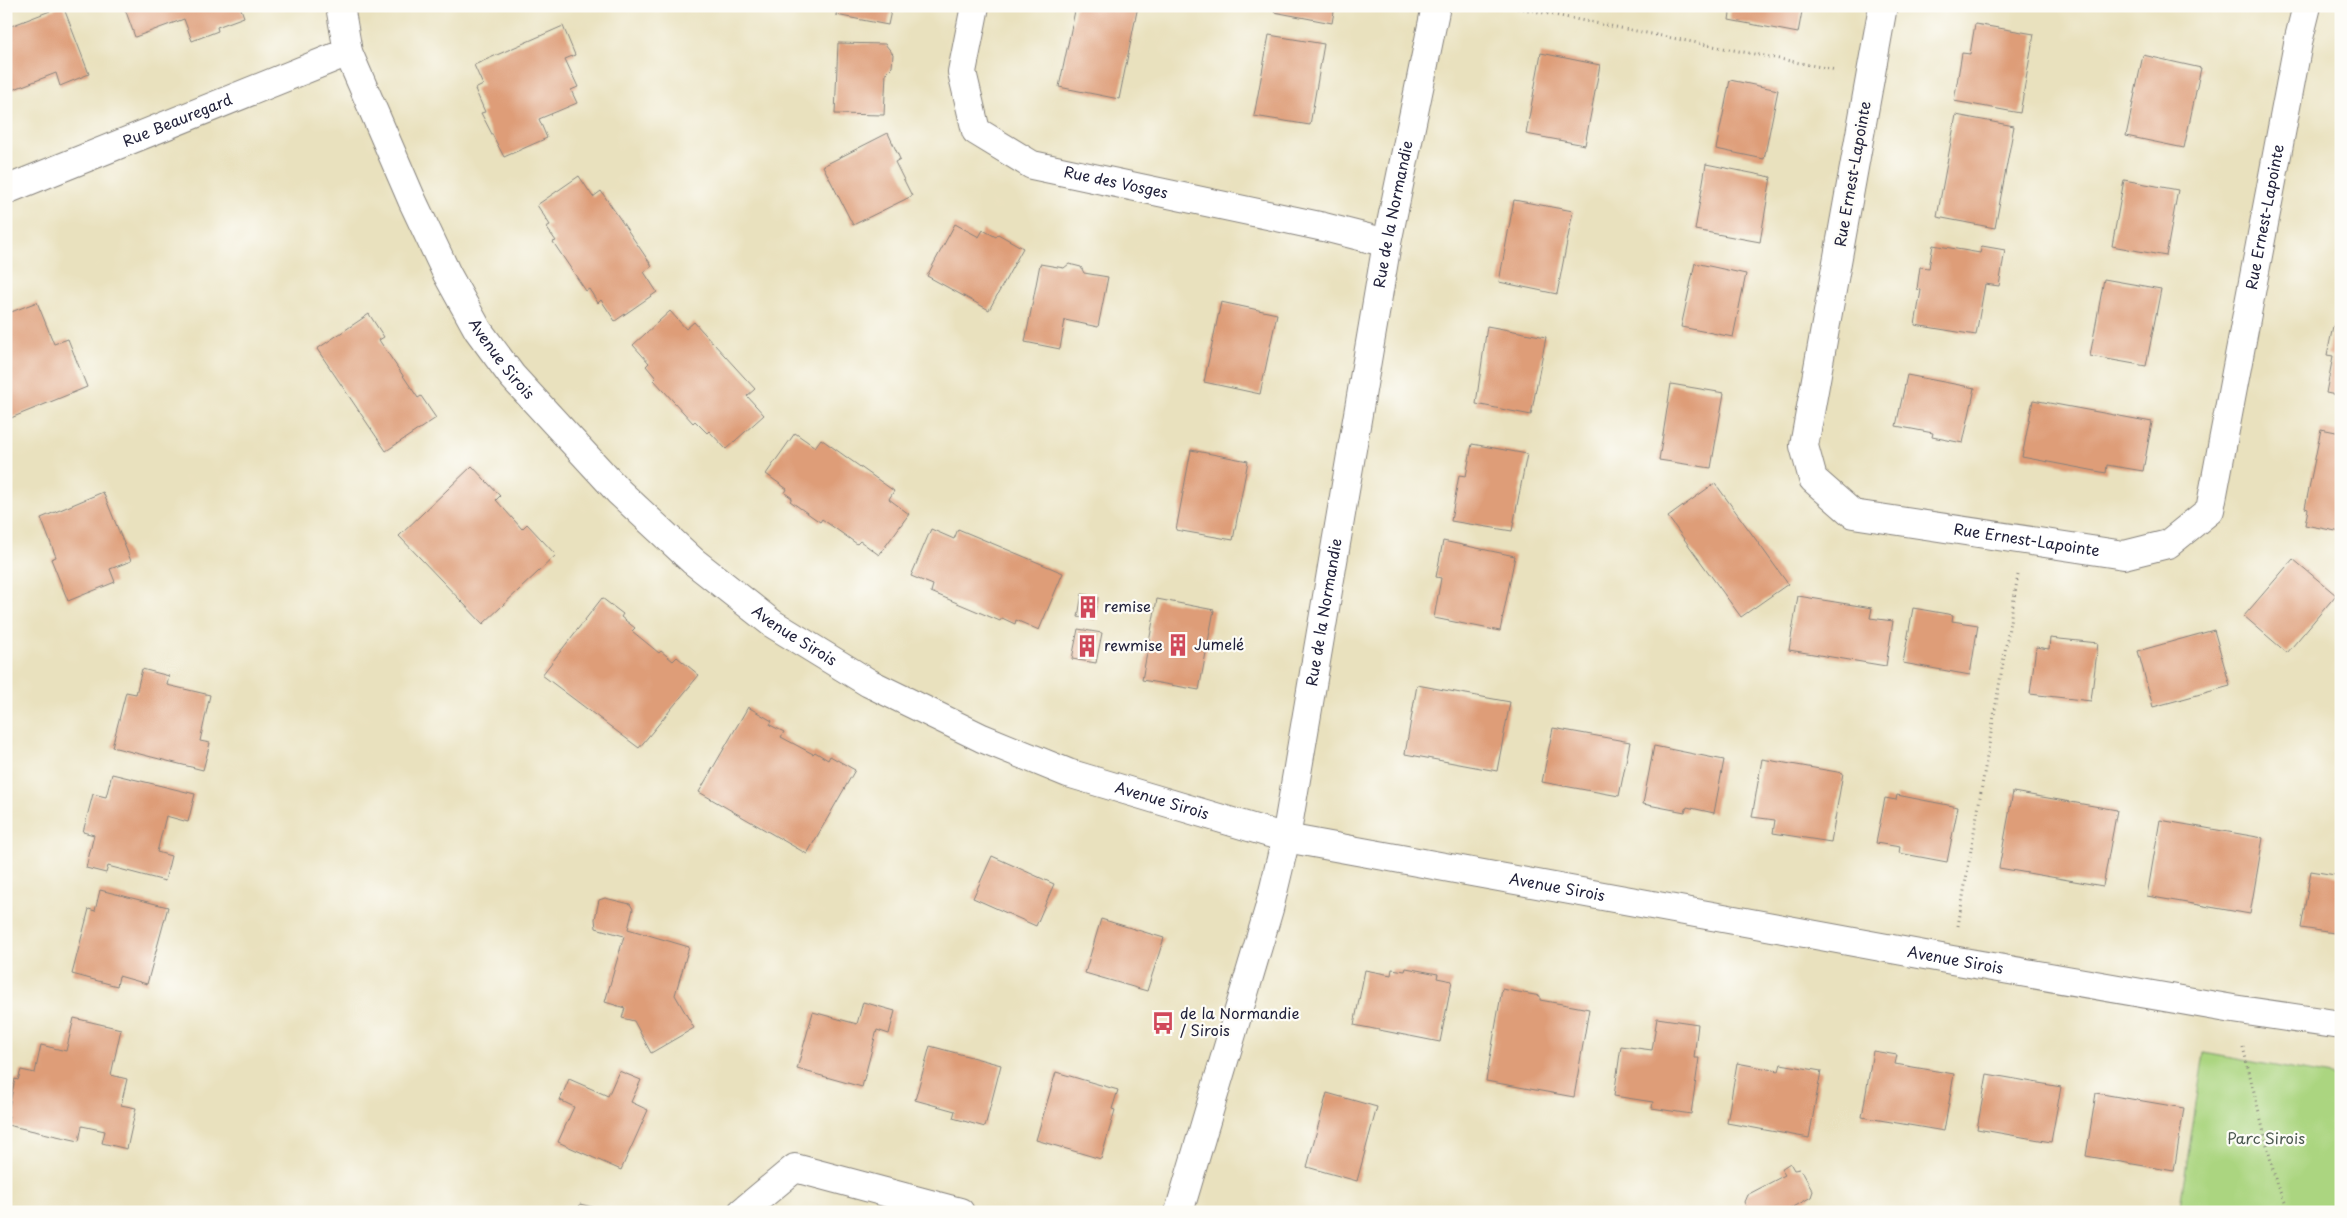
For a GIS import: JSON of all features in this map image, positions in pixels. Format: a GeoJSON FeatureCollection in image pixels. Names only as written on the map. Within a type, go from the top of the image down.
{"type":"FeatureCollection","features":[{"type":"Feature","properties":{"kind":"street","name":"Avenue Sirois"},"geometry":{"type":"LineString","coordinates":[[340,6],[348,52],[416,208],[447,274],[478,330],[512,376],[619,492],[693,561],[773,624],[869,683],[982,738],[1068,773],[1286,838],[1952,960],[2233,1009],[2341,1025]]}},
{"type":"Feature","properties":{"kind":"street","name":"Rue des Vosges"},"geometry":{"type":"LineString","coordinates":[[975,6],[962,72],[976,131],[1032,165],[1324,227],[1387,243]]}},
{"type":"Feature","properties":{"kind":"street","name":"Rue de la Normandie"},"geometry":{"type":"LineString","coordinates":[[1179,1212],[1269,909],[1286,838],[1387,243],[1436,6]]}},
{"type":"Feature","properties":{"kind":"street","name":"Rue Ernest-Lapointe"},"geometry":{"type":"LineString","coordinates":[[1884,6],[1804,446],[1813,479],[1853,514],[2124,555],[2168,544],[2210,510],[2299,38],[2307,6]]}},
{"type":"Feature","properties":{"kind":"street","name":"Rue Beauregard"},"geometry":{"type":"LineString","coordinates":[[6,190],[348,52]]}},
{"type":"Feature","properties":{"kind":"street"},"geometry":{"type":"LineString","coordinates":[[742,1212],[795,1168],[960,1212]]}},
{"type":"Feature","properties":{"kind":"path"},"geometry":{"type":"LineString","coordinates":[[1508,6],[1871,76]]}},
{"type":"Feature","properties":{"kind":"path"},"geometry":{"type":"LineString","coordinates":[[1952,960],[2024,540]]}},
{"type":"Feature","properties":{"kind":"path"},"geometry":{"type":"LineString","coordinates":[[2233,1009],[2277,1186],[2290,1212]]}},
{"type":"Feature","properties":{"kind":"green space","name":"Parc Sirois"},"geometry":{"type":"Polygon","coordinates":[[[2204,1053],[2341,1078],[2341,1212],[2179,1212],[2204,1053]]]}},
{"type":"Feature","properties":{"kind":"building"},"geometry":{"type":"Polygon","coordinates":[[[63,6],[89,74],[60,86],[56,73],[12,90],[6,75],[6,28],[63,6]]]}},
{"type":"Feature","properties":{"kind":"building"},"geometry":{"type":"Polygon","coordinates":[[[124,6],[240,6],[244,17],[217,27],[218,31],[192,41],[184,19],[135,37],[124,6]]]}},
{"type":"Feature","properties":{"kind":"building"},"geometry":{"type":"Polygon","coordinates":[[[838,6],[892,6],[888,25],[836,15],[838,6]]]}},
{"type":"Feature","properties":{"kind":"building"},"geometry":{"type":"Polygon","coordinates":[[[1076,6],[1138,6],[1119,99],[1059,87],[1076,6]]]}},
{"type":"Feature","properties":{"kind":"building"},"geometry":{"type":"Polygon","coordinates":[[[1275,6],[1335,6],[1332,23],[1274,12],[1275,6]]]}},
{"type":"Feature","properties":{"kind":"building"},"geometry":{"type":"Polygon","coordinates":[[[1731,6],[1803,6],[1798,33],[1729,20],[1731,6]]]}},
{"type":"Feature","properties":{"kind":"building"},"geometry":{"type":"Polygon","coordinates":[[[1975,24],[2034,34],[2020,113],[1954,101],[1962,53],[1970,54],[1975,24]]]}},
{"type":"Feature","properties":{"kind":"building"},"geometry":{"type":"Polygon","coordinates":[[[563,26],[575,55],[565,59],[578,87],[571,90],[577,103],[539,119],[547,138],[504,157],[481,113],[485,112],[475,89],[483,85],[474,65],[563,26]]]}},
{"type":"Feature","properties":{"kind":"building"},"geometry":{"type":"Polygon","coordinates":[[[1269,35],[1324,44],[1310,125],[1254,116],[1269,35]]]}},
{"type":"Feature","properties":{"kind":"building"},"geometry":{"type":"Polygon","coordinates":[[[838,43],[885,44],[893,54],[892,67],[886,73],[884,115],[835,114],[838,43]]]}},
{"type":"Feature","properties":{"kind":"building"},"geometry":{"type":"Polygon","coordinates":[[[1541,53],[1600,65],[1585,145],[1526,134],[1541,53]]]}},
{"type":"Feature","properties":{"kind":"building"},"geometry":{"type":"Polygon","coordinates":[[[2143,55],[2201,68],[2184,148],[2126,136],[2143,55]]]}},
{"type":"Feature","properties":{"kind":"building"},"geometry":{"type":"Polygon","coordinates":[[[1730,80],[1778,90],[1764,159],[1716,149],[1730,80]]]}},
{"type":"Feature","properties":{"kind":"building"},"geometry":{"type":"Polygon","coordinates":[[[1956,115],[2014,126],[1995,228],[1937,217],[1956,115]]]}},
{"type":"Feature","properties":{"kind":"building"},"geometry":{"type":"Polygon","coordinates":[[[888,133],[900,159],[895,162],[912,196],[853,225],[823,166],[888,133]]]}},
{"type":"Feature","properties":{"kind":"building"},"geometry":{"type":"Polygon","coordinates":[[[1706,164],[1771,177],[1760,242],[1695,230],[1706,164]]]}},
{"type":"Feature","properties":{"kind":"building"},"geometry":{"type":"Polygon","coordinates":[[[579,176],[593,197],[601,191],[652,266],[644,272],[657,292],[615,321],[601,300],[598,303],[589,289],[586,291],[553,242],[556,241],[546,227],[550,225],[537,205],[579,176]]]}},
{"type":"Feature","properties":{"kind":"building"},"geometry":{"type":"Polygon","coordinates":[[[2124,180],[2178,190],[2166,256],[2112,246],[2124,180]]]}},
{"type":"Feature","properties":{"kind":"building"},"geometry":{"type":"Polygon","coordinates":[[[1514,200],[1573,211],[1557,294],[1499,282],[1514,200]]]}},
{"type":"Feature","properties":{"kind":"building"},"geometry":{"type":"Polygon","coordinates":[[[955,224],[979,237],[983,230],[996,237],[998,234],[1023,248],[989,310],[927,276],[955,224]]]}},
{"type":"Feature","properties":{"kind":"building"},"geometry":{"type":"Polygon","coordinates":[[[1933,245],[1980,253],[1982,246],[2005,250],[1999,286],[1985,284],[1976,335],[1915,325],[1921,290],[1917,289],[1920,267],[1929,268],[1933,245]]]}},
{"type":"Feature","properties":{"kind":"building"},"geometry":{"type":"Polygon","coordinates":[[[1695,263],[1746,274],[1733,337],[1681,327],[1695,263]]]}},
{"type":"Feature","properties":{"kind":"building"},"geometry":{"type":"Polygon","coordinates":[[[1040,264],[1064,268],[1069,264],[1081,267],[1084,273],[1108,277],[1098,327],[1065,320],[1060,349],[1025,342],[1040,264]]]}},
{"type":"Feature","properties":{"kind":"building"},"geometry":{"type":"Polygon","coordinates":[[[2104,279],[2161,289],[2146,366],[2090,356],[2104,279]]]}},
{"type":"Feature","properties":{"kind":"building"},"geometry":{"type":"Polygon","coordinates":[[[37,302],[54,344],[68,339],[87,387],[6,420],[6,314],[37,302]]]}},
{"type":"Feature","properties":{"kind":"building"},"geometry":{"type":"Polygon","coordinates":[[[1221,302],[1277,314],[1260,394],[1204,382],[1221,302]]]}},
{"type":"Feature","properties":{"kind":"building"},"geometry":{"type":"Polygon","coordinates":[[[670,311],[686,329],[694,322],[755,389],[747,396],[764,415],[726,449],[709,431],[707,433],[695,421],[693,423],[654,380],[656,378],[646,366],[649,363],[633,345],[670,311]]]}},
{"type":"Feature","properties":{"kind":"building"},"geometry":{"type":"Polygon","coordinates":[[[369,314],[384,337],[379,340],[418,398],[421,396],[436,418],[386,451],[317,349],[369,314]]]}},
{"type":"Feature","properties":{"kind":"building"},"geometry":{"type":"Polygon","coordinates":[[[1487,326],[1546,337],[1531,415],[1476,404],[1487,326]]]}},
{"type":"Feature","properties":{"kind":"building"},"geometry":{"type":"Polygon","coordinates":[[[2333,326],[2341,328],[2341,396],[2326,393],[2333,356],[2327,355],[2333,326]]]}},
{"type":"Feature","properties":{"kind":"building"},"geometry":{"type":"Polygon","coordinates":[[[1907,375],[1975,388],[1963,443],[1932,437],[1933,433],[1896,426],[1907,375]]]}},
{"type":"Feature","properties":{"kind":"building"},"geometry":{"type":"Polygon","coordinates":[[[1671,384],[1724,393],[1711,468],[1659,460],[1671,384]]]}},
{"type":"Feature","properties":{"kind":"building"},"geometry":{"type":"Polygon","coordinates":[[[2033,400],[2152,422],[2143,471],[2107,465],[2106,473],[2022,457],[2033,400]]]}},
{"type":"Feature","properties":{"kind":"building"},"geometry":{"type":"Polygon","coordinates":[[[2321,429],[2341,433],[2341,532],[2305,525],[2308,509],[2305,508],[2321,429]]]}},
{"type":"Feature","properties":{"kind":"building"},"geometry":{"type":"Polygon","coordinates":[[[795,433],[815,447],[821,439],[894,491],[889,499],[909,514],[879,555],[860,541],[857,544],[822,519],[820,522],[790,501],[792,498],[785,493],[787,489],[766,474],[795,433]]]}},
{"type":"Feature","properties":{"kind":"building"},"geometry":{"type":"Polygon","coordinates":[[[1472,444],[1527,454],[1512,531],[1451,521],[1459,475],[1466,476],[1472,444]]]}},
{"type":"Feature","properties":{"kind":"building"},"geometry":{"type":"Polygon","coordinates":[[[1191,450],[1248,461],[1233,540],[1176,530],[1191,450]]]}},
{"type":"Feature","properties":{"kind":"building"},"geometry":{"type":"Polygon","coordinates":[[[472,466],[500,496],[496,500],[522,529],[527,524],[556,555],[483,624],[399,536],[472,466]]]}},
{"type":"Feature","properties":{"kind":"building"},"geometry":{"type":"Polygon","coordinates":[[[1715,483],[1788,584],[1741,617],[1668,517],[1715,483]]]}},
{"type":"Feature","properties":{"kind":"building"},"geometry":{"type":"Polygon","coordinates":[[[103,492],[131,561],[110,569],[115,582],[68,601],[51,559],[56,557],[41,518],[103,492]]]}},
{"type":"Feature","properties":{"kind":"building"},"geometry":{"type":"Polygon","coordinates":[[[931,529],[954,539],[958,529],[1063,573],[1039,630],[1016,620],[1015,624],[1002,618],[1000,621],[931,592],[933,585],[911,576],[931,529]]]}},
{"type":"Feature","properties":{"kind":"building"},"geometry":{"type":"Polygon","coordinates":[[[1443,541],[1515,556],[1500,631],[1434,618],[1441,578],[1436,577],[1443,541]]]}},
{"type":"Feature","properties":{"kind":"building"},"geometry":{"type":"Polygon","coordinates":[[[2293,559],[2336,595],[2287,653],[2244,616],[2293,559]]]}},
{"type":"Feature","properties":{"kind":"building","name":"remise"},"geometry":{"type":"Polygon","coordinates":[[[1082,594],[1098,597],[1094,620],[1078,617],[1082,594]]]}},
{"type":"Feature","properties":{"kind":"building"},"geometry":{"type":"Polygon","coordinates":[[[1798,596],[1872,608],[1870,618],[1893,621],[1886,666],[1789,650],[1798,596]]]}},
{"type":"Feature","properties":{"kind":"building"},"geometry":{"type":"Polygon","coordinates":[[[602,598],[623,614],[621,617],[635,628],[632,631],[659,653],[661,651],[673,661],[677,657],[699,675],[639,748],[542,675],[602,598]]]}},
{"type":"Feature","properties":{"kind":"building","name":"Jumelé"},"geometry":{"type":"Polygon","coordinates":[[[1157,599],[1214,610],[1199,690],[1142,680],[1157,599]]]}},
{"type":"Feature","properties":{"kind":"building"},"geometry":{"type":"Polygon","coordinates":[[[1913,608],[1953,615],[1952,621],[1978,625],[1970,675],[1903,663],[1913,608]]]}},
{"type":"Feature","properties":{"kind":"building","name":"rewmise"},"geometry":{"type":"Polygon","coordinates":[[[1078,629],[1102,633],[1096,663],[1072,659],[1078,629]]]}},
{"type":"Feature","properties":{"kind":"building"},"geometry":{"type":"Polygon","coordinates":[[[2214,630],[2230,686],[2153,707],[2138,651],[2214,630]]]}},
{"type":"Feature","properties":{"kind":"building"},"geometry":{"type":"Polygon","coordinates":[[[2050,638],[2098,643],[2091,701],[2030,694],[2036,647],[2049,649],[2050,638]]]}},
{"type":"Feature","properties":{"kind":"building"},"geometry":{"type":"Polygon","coordinates":[[[142,669],[169,676],[167,685],[210,695],[200,741],[210,743],[203,770],[112,747],[126,692],[136,694],[142,669]]]}},
{"type":"Feature","properties":{"kind":"building"},"geometry":{"type":"Polygon","coordinates":[[[1417,685],[1510,702],[1497,771],[1405,754],[1417,685]]]}},
{"type":"Feature","properties":{"kind":"building"},"geometry":{"type":"Polygon","coordinates":[[[748,707],[772,721],[770,725],[784,732],[781,737],[828,760],[830,756],[855,770],[807,854],[699,792],[748,707]]]}},
{"type":"Feature","properties":{"kind":"building"},"geometry":{"type":"Polygon","coordinates":[[[1553,728],[1630,742],[1619,796],[1542,782],[1553,728]]]}},
{"type":"Feature","properties":{"kind":"building"},"geometry":{"type":"Polygon","coordinates":[[[1654,746],[1724,760],[1714,813],[1687,807],[1685,812],[1643,804],[1654,746]]]}},
{"type":"Feature","properties":{"kind":"building"},"geometry":{"type":"Polygon","coordinates":[[[1762,759],[1843,773],[1831,842],[1773,833],[1775,820],[1752,817],[1762,759]]]}},
{"type":"Feature","properties":{"kind":"building"},"geometry":{"type":"Polygon","coordinates":[[[112,774],[195,794],[188,822],[166,816],[157,852],[171,856],[165,881],[108,866],[106,873],[86,868],[94,835],[83,832],[93,794],[106,797],[112,774]]]}},
{"type":"Feature","properties":{"kind":"building"},"geometry":{"type":"Polygon","coordinates":[[[2013,792],[2117,810],[2103,886],[1999,868],[2013,792]]]}},
{"type":"Feature","properties":{"kind":"building"},"geometry":{"type":"Polygon","coordinates":[[[1897,795],[1958,807],[1947,862],[1899,853],[1900,847],[1876,843],[1885,798],[1896,800],[1897,795]]]}},
{"type":"Feature","properties":{"kind":"building"},"geometry":{"type":"Polygon","coordinates":[[[2160,820],[2263,838],[2250,914],[2147,896],[2160,820]]]}},
{"type":"Feature","properties":{"kind":"building"},"geometry":{"type":"Polygon","coordinates":[[[992,856],[1054,884],[1036,926],[973,898],[992,856]]]}},
{"type":"Feature","properties":{"kind":"building"},"geometry":{"type":"Polygon","coordinates":[[[2311,871],[2341,876],[2341,934],[2301,928],[2311,871]]]}},
{"type":"Feature","properties":{"kind":"building"},"geometry":{"type":"Polygon","coordinates":[[[100,890],[168,907],[147,984],[119,976],[117,986],[72,974],[89,909],[95,911],[100,890]]]}},
{"type":"Feature","properties":{"kind":"building"},"geometry":{"type":"Polygon","coordinates":[[[605,898],[630,904],[633,909],[628,929],[689,947],[675,995],[694,1028],[651,1053],[634,1021],[622,1018],[625,1008],[605,1002],[624,936],[596,928],[595,919],[599,900],[605,898]]]}},
{"type":"Feature","properties":{"kind":"building"},"geometry":{"type":"Polygon","coordinates":[[[1101,919],[1164,938],[1147,991],[1085,973],[1101,919]]]}},
{"type":"Feature","properties":{"kind":"building"},"geometry":{"type":"Polygon","coordinates":[[[1406,968],[1438,974],[1437,978],[1452,981],[1440,1042],[1354,1025],[1365,970],[1391,975],[1392,969],[1405,971],[1406,968]]]}},
{"type":"Feature","properties":{"kind":"building"},"geometry":{"type":"Polygon","coordinates":[[[1502,989],[1540,996],[1540,1000],[1589,1009],[1574,1097],[1486,1081],[1502,989]]]}},
{"type":"Feature","properties":{"kind":"building"},"geometry":{"type":"Polygon","coordinates":[[[863,1002],[895,1011],[889,1034],[877,1030],[862,1087],[797,1069],[813,1012],[857,1024],[863,1002]]]}},
{"type":"Feature","properties":{"kind":"building"},"geometry":{"type":"Polygon","coordinates":[[[74,1018],[121,1029],[111,1075],[127,1079],[121,1105],[136,1108],[127,1149],[102,1143],[105,1131],[82,1126],[79,1141],[7,1125],[9,1116],[7,1116],[15,1079],[18,1080],[21,1070],[35,1073],[41,1045],[66,1051],[74,1018]]]}},
{"type":"Feature","properties":{"kind":"building"},"geometry":{"type":"Polygon","coordinates":[[[1657,1018],[1698,1024],[1694,1058],[1699,1058],[1691,1114],[1652,1108],[1653,1102],[1614,1096],[1621,1046],[1652,1050],[1657,1018]]]}},
{"type":"Feature","properties":{"kind":"building"},"geometry":{"type":"Polygon","coordinates":[[[930,1046],[1001,1065],[985,1127],[953,1118],[955,1111],[915,1100],[930,1046]]]}},
{"type":"Feature","properties":{"kind":"building"},"geometry":{"type":"Polygon","coordinates":[[[1873,1051],[1897,1055],[1895,1064],[1954,1074],[1944,1131],[1862,1117],[1873,1051]]]}},
{"type":"Feature","properties":{"kind":"building"},"geometry":{"type":"Polygon","coordinates":[[[1737,1063],[1779,1071],[1781,1064],[1821,1071],[1809,1138],[1727,1123],[1737,1063]]]}},
{"type":"Feature","properties":{"kind":"building"},"geometry":{"type":"Polygon","coordinates":[[[619,1071],[641,1080],[631,1102],[648,1110],[621,1170],[558,1142],[574,1107],[560,1100],[569,1079],[608,1096],[619,1071]]]}},
{"type":"Feature","properties":{"kind":"building"},"geometry":{"type":"Polygon","coordinates":[[[1056,1072],[1118,1090],[1112,1109],[1115,1110],[1101,1159],[1036,1140],[1056,1072]]]}},
{"type":"Feature","properties":{"kind":"building"},"geometry":{"type":"Polygon","coordinates":[[[1987,1074],[2061,1087],[2051,1142],[1977,1129],[1987,1074]]]}},
{"type":"Feature","properties":{"kind":"building"},"geometry":{"type":"Polygon","coordinates":[[[1327,1093],[1377,1107],[1357,1181],[1307,1167],[1327,1093]]]}},
{"type":"Feature","properties":{"kind":"building"},"geometry":{"type":"Polygon","coordinates":[[[2096,1093],[2184,1108],[2174,1171],[2086,1156],[2096,1093]]]}},
{"type":"Feature","properties":{"kind":"building"},"geometry":{"type":"Polygon","coordinates":[[[1790,1163],[1794,1170],[1800,1169],[1803,1173],[1813,1191],[1811,1197],[1785,1212],[1749,1212],[1744,1202],[1747,1195],[1785,1175],[1781,1169],[1790,1163]]]}},
{"type":"Feature","properties":{"kind":"building"},"geometry":{"type":"Polygon","coordinates":[[[580,1204],[608,1211],[608,1212],[578,1212],[580,1204]]]}},
{"type":"Feature","properties":{"kind":"place","name":"remise"},"geometry":{"type":"Point","coordinates":[1088,607]}},
{"type":"Feature","properties":{"kind":"place","name":"Jumelé"},"geometry":{"type":"Point","coordinates":[1178,645]}},
{"type":"Feature","properties":{"kind":"place","name":"rewmise"},"geometry":{"type":"Point","coordinates":[1087,646]}},
{"type":"Feature","properties":{"kind":"place","name":"de la Normandie / Sirois"},"geometry":{"type":"Point","coordinates":[1163,1023]}}]}
